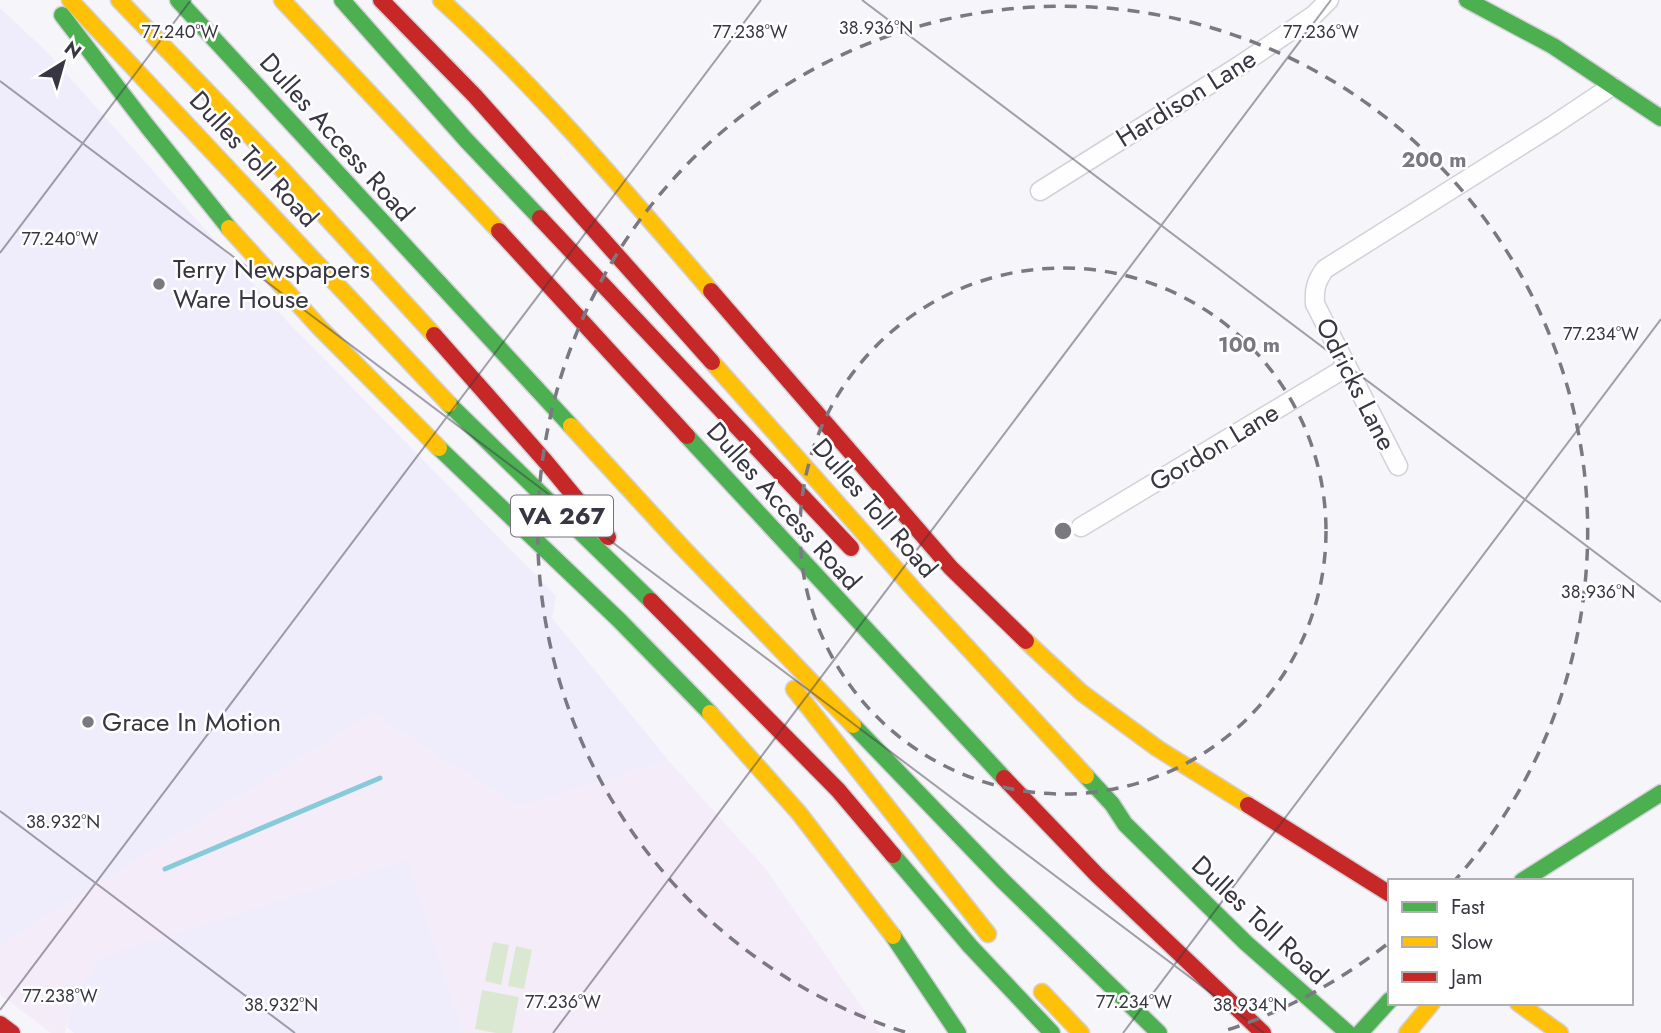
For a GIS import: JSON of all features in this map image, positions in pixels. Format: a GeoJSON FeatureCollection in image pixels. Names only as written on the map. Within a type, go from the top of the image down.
{"type":"FeatureCollection","features":[{"type":"Feature","properties":{"kind":"main road"},"geometry":{"type":"LineString","coordinates":[[51,0],[114,85],[237,238],[409,418],[659,660],[739,744],[847,873],[958,1033]]}},
{"type":"Feature","properties":{"kind":"main road","name":"Dulles Toll Road"},"geometry":{"type":"LineString","coordinates":[[70,0],[434,389],[699,648],[838,790],[970,946],[1052,1033]]}},
{"type":"Feature","properties":{"kind":"main road","name":"Dulles Toll Road"},"geometry":{"type":"LineString","coordinates":[[119,0],[250,135],[408,306],[561,479],[656,599],[699,648]]}},
{"type":"Feature","properties":{"kind":"main road","name":"Dulles Access Road"},"geometry":{"type":"LineString","coordinates":[[178,0],[712,578],[1002,880],[1159,1033]]}},
{"type":"Feature","properties":{"kind":"main road","name":"Dulles Access Road"},"geometry":{"type":"LineString","coordinates":[[282,0],[555,291],[761,518],[1013,788],[1097,875],[1263,1033]]}},
{"type":"Feature","properties":{"kind":"main road"},"geometry":{"type":"LineString","coordinates":[[342,0],[466,140],[862,560]]}},
{"type":"Feature","properties":{"kind":"main road","name":"Dulles Toll Road"},"geometry":{"type":"LineString","coordinates":[[381,0],[475,96],[918,594],[1112,804],[1125,824],[1246,943],[1348,1033]]}},
{"type":"Feature","properties":{"kind":"main road"},"geometry":{"type":"LineString","coordinates":[[442,0],[484,39],[626,192],[874,481],[951,568],[1010,626],[1082,693],[1157,748],[1388,893]]}},
{"type":"Feature","properties":{"kind":"main road"},"geometry":{"type":"LineString","coordinates":[[1467,0],[1553,46],[1661,118]]}},
{"type":"Feature","properties":{"kind":"main road"},"geometry":{"type":"LineString","coordinates":[[409,252],[517,381],[755,643],[964,906],[1003,951]]}},
{"type":"Feature","properties":{"kind":"main road"},"geometry":{"type":"LineString","coordinates":[[988,693],[1104,811],[1125,824]]}},
{"type":"Feature","properties":{"kind":"main road"},"geometry":{"type":"LineString","coordinates":[[1525,879],[1661,793]]}},
{"type":"Feature","properties":{"kind":"main road"},"geometry":{"type":"LineString","coordinates":[[1565,871],[1589,840]]}},
{"type":"Feature","properties":{"kind":"main road"},"geometry":{"type":"LineString","coordinates":[[1030,980],[1081,1033]]}},
{"type":"Feature","properties":{"kind":"main road"},"geometry":{"type":"LineString","coordinates":[[1360,1033],[1388,1002]]}},
{"type":"Feature","properties":{"kind":"main road"},"geometry":{"type":"LineString","coordinates":[[1407,1033],[1431,1005]]}},
{"type":"Feature","properties":{"kind":"main road"},"geometry":{"type":"LineString","coordinates":[[1521,1005],[1560,1033]]}},
{"type":"Feature","properties":{"kind":"main road"},"geometry":{"type":"LineString","coordinates":[[0,1024],[12,1033]]}},
{"type":"Feature","properties":{"kind":"street","name":"Hardison Lane"},"geometry":{"type":"LineString","coordinates":[[1040,191],[1242,64],[1314,15],[1329,0]]}},
{"type":"Feature","properties":{"kind":"street","name":"Odricks Lane"},"geometry":{"type":"LineString","coordinates":[[1398,466],[1315,304],[1317,280],[1325,269],[1612,86]]}},
{"type":"Feature","properties":{"kind":"street","name":"Gordon Lane"},"geometry":{"type":"LineString","coordinates":[[1081,527],[1347,367]]}},
{"type":"Feature","properties":{"kind":"shaded area"},"geometry":{"type":"Polygon","coordinates":[[[0,8],[46,51],[287,321],[556,596],[552,618],[668,760],[520,807],[372,713],[0,945],[0,8]]]}},
{"type":"Feature","properties":{"kind":"shaded area"},"geometry":{"type":"Polygon","coordinates":[[[372,713],[520,807],[668,760],[765,868],[880,1033],[463,1033],[408,860],[75,993],[65,1033],[51,1033],[0,994],[0,945],[372,713]]]}},
{"type":"Feature","properties":{"kind":"shaded area"},"geometry":{"type":"Polygon","coordinates":[[[408,860],[463,1033],[74,1033],[67,1027],[75,993],[103,956],[408,860]]]}},
{"type":"Feature","properties":{"kind":"green space"},"geometry":{"type":"Polygon","coordinates":[[[493,942],[509,945],[501,985],[485,981],[493,942]]]}},
{"type":"Feature","properties":{"kind":"green space"},"geometry":{"type":"Polygon","coordinates":[[[516,946],[532,950],[524,989],[508,986],[516,946]]]}},
{"type":"Feature","properties":{"kind":"green space"},"geometry":{"type":"Polygon","coordinates":[[[482,990],[519,997],[512,1033],[475,1029],[482,990]]]}},
{"type":"Feature","properties":{"kind":"waterway"},"geometry":{"type":"LineString","coordinates":[[165,869],[380,778]]}},
{"type":"Feature","properties":{"kind":"traffic: fast"},"geometry":{"type":"LineString","coordinates":[[178,0],[571,426]]}},
{"type":"Feature","properties":{"kind":"traffic: fast"},"geometry":{"type":"LineString","coordinates":[[342,0],[466,140],[540,218]]}},
{"type":"Feature","properties":{"kind":"traffic: fast"},"geometry":{"type":"LineString","coordinates":[[1467,0],[1553,46],[1661,118]]}},
{"type":"Feature","properties":{"kind":"traffic: fast"},"geometry":{"type":"LineString","coordinates":[[62,15],[229,228]]}},
{"type":"Feature","properties":{"kind":"traffic: fast"},"geometry":{"type":"LineString","coordinates":[[449,404],[651,601]]}},
{"type":"Feature","properties":{"kind":"traffic: fast"},"geometry":{"type":"LineString","coordinates":[[687,436],[1004,778]]}},
{"type":"Feature","properties":{"kind":"traffic: fast"},"geometry":{"type":"LineString","coordinates":[[439,448],[619,620],[710,713]]}},
{"type":"Feature","properties":{"kind":"traffic: fast"},"geometry":{"type":"LineString","coordinates":[[853,725],[1002,880],[1159,1033]]}},
{"type":"Feature","properties":{"kind":"traffic: fast"},"geometry":{"type":"LineString","coordinates":[[1086,776],[1112,804],[1125,824],[1246,943],[1348,1033]]}},
{"type":"Feature","properties":{"kind":"traffic: fast"},"geometry":{"type":"LineString","coordinates":[[1525,879],[1661,793]]}},
{"type":"Feature","properties":{"kind":"traffic: fast"},"geometry":{"type":"LineString","coordinates":[[893,855],[970,946],[1052,1033]]}},
{"type":"Feature","properties":{"kind":"traffic: fast"},"geometry":{"type":"LineString","coordinates":[[893,936],[958,1033]]}},
{"type":"Feature","properties":{"kind":"traffic: fast"},"geometry":{"type":"LineString","coordinates":[[1360,1033],[1388,1002]]}},
{"type":"Feature","properties":{"kind":"traffic: slow"},"geometry":{"type":"LineString","coordinates":[[70,0],[449,404]]}},
{"type":"Feature","properties":{"kind":"traffic: slow"},"geometry":{"type":"LineString","coordinates":[[119,0],[281,168],[434,335]]}},
{"type":"Feature","properties":{"kind":"traffic: slow"},"geometry":{"type":"LineString","coordinates":[[282,0],[499,231]]}},
{"type":"Feature","properties":{"kind":"traffic: slow"},"geometry":{"type":"LineString","coordinates":[[441,0],[547,105],[711,291]]}},
{"type":"Feature","properties":{"kind":"traffic: slow"},"geometry":{"type":"LineString","coordinates":[[229,228],[320,328],[439,448]]}},
{"type":"Feature","properties":{"kind":"traffic: slow"},"geometry":{"type":"LineString","coordinates":[[712,362],[918,594],[1086,776]]}},
{"type":"Feature","properties":{"kind":"traffic: slow"},"geometry":{"type":"LineString","coordinates":[[571,426],[683,548],[853,725]]}},
{"type":"Feature","properties":{"kind":"traffic: slow"},"geometry":{"type":"LineString","coordinates":[[1026,641],[1082,693],[1157,748],[1248,805]]}},
{"type":"Feature","properties":{"kind":"traffic: slow"},"geometry":{"type":"LineString","coordinates":[[794,689],[988,934]]}},
{"type":"Feature","properties":{"kind":"traffic: slow"},"geometry":{"type":"LineString","coordinates":[[710,713],[799,813],[893,936]]}},
{"type":"Feature","properties":{"kind":"traffic: slow"},"geometry":{"type":"LineString","coordinates":[[1042,992],[1081,1033]]}},
{"type":"Feature","properties":{"kind":"traffic: slow"},"geometry":{"type":"LineString","coordinates":[[1407,1033],[1430,1005]]}},
{"type":"Feature","properties":{"kind":"traffic: slow"},"geometry":{"type":"LineString","coordinates":[[1521,1005],[1560,1033]]}},
{"type":"Feature","properties":{"kind":"traffic: jam"},"geometry":{"type":"LineString","coordinates":[[381,0],[475,96],[712,362]]}},
{"type":"Feature","properties":{"kind":"traffic: jam"},"geometry":{"type":"LineString","coordinates":[[540,218],[851,548]]}},
{"type":"Feature","properties":{"kind":"traffic: jam"},"geometry":{"type":"LineString","coordinates":[[499,231],[687,436]]}},
{"type":"Feature","properties":{"kind":"traffic: jam"},"geometry":{"type":"LineString","coordinates":[[711,291],[951,568],[1026,641]]}},
{"type":"Feature","properties":{"kind":"traffic: jam"},"geometry":{"type":"LineString","coordinates":[[434,335],[608,537]]}},
{"type":"Feature","properties":{"kind":"traffic: jam"},"geometry":{"type":"LineString","coordinates":[[651,601],[838,790],[893,855]]}},
{"type":"Feature","properties":{"kind":"traffic: jam"},"geometry":{"type":"LineString","coordinates":[[1004,778],[1097,875],[1263,1033]]}},
{"type":"Feature","properties":{"kind":"traffic: jam"},"geometry":{"type":"LineString","coordinates":[[1248,805],[1388,893]]}},
{"type":"Feature","properties":{"kind":"traffic: jam"},"geometry":{"type":"LineString","coordinates":[[0,1024],[12,1033]]}},
{"type":"Feature","properties":{"kind":"place","name":"Terry Newspapers Ware House"},"geometry":{"type":"Point","coordinates":[159,284]}},
{"type":"Feature","properties":{"kind":"place","name":"Grace In Motion"},"geometry":{"type":"Point","coordinates":[88,722]}}]}
